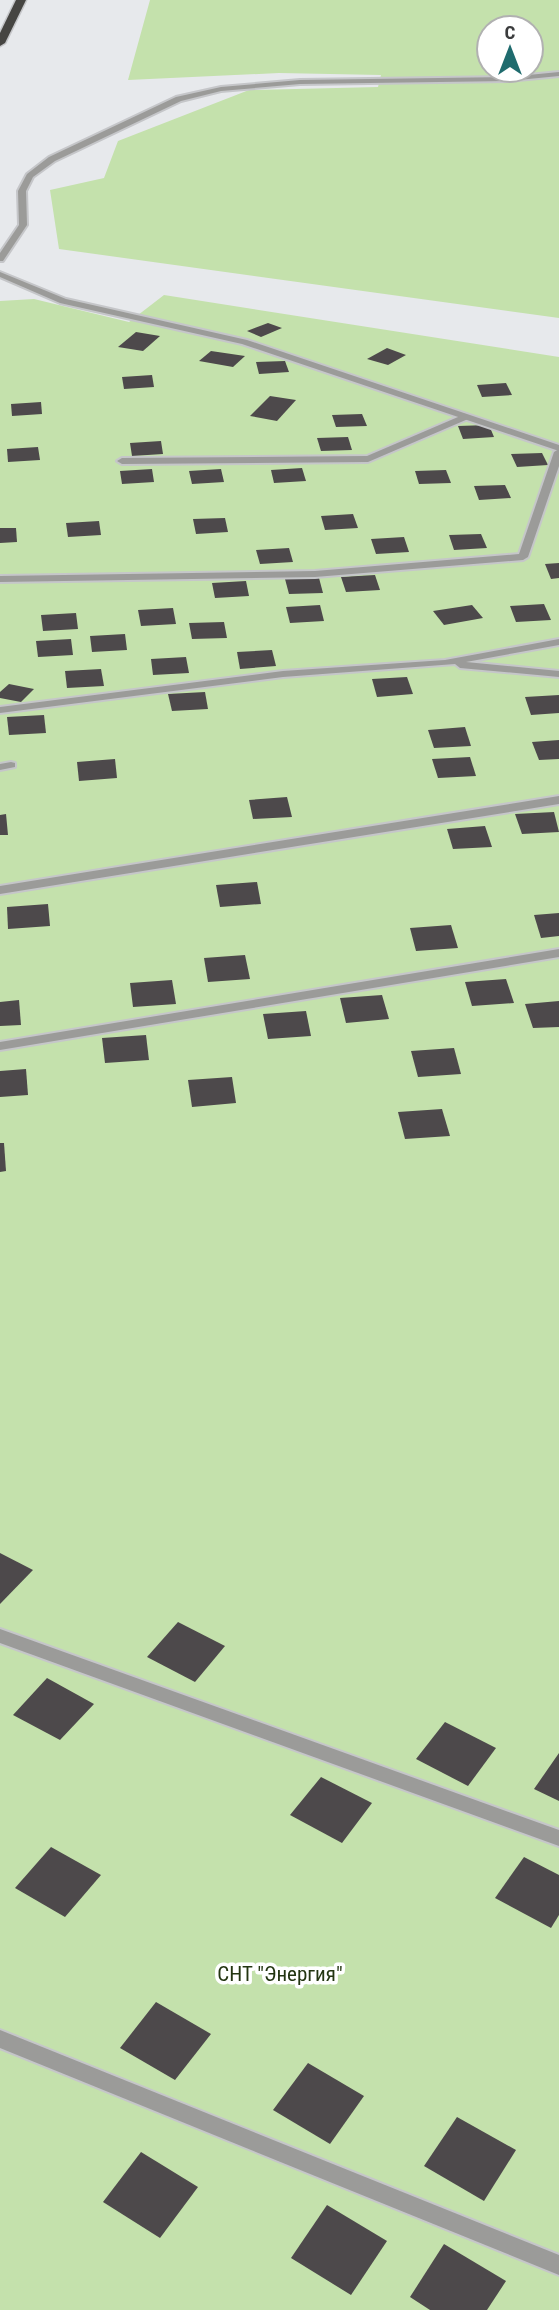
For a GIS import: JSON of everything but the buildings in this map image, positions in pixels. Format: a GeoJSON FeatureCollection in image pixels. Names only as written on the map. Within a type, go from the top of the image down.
{"type":"FeatureCollection","features":[{"type":"Feature","properties":{"kind":"highway"},"geometry":{"type":"LineString","coordinates":[[0,43],[22,0]]}},
{"type":"Feature","properties":{"kind":"street"},"geometry":{"type":"LineString","coordinates":[[0,260],[23,225],[22,191],[30,176],[52,159],[179,99],[221,89],[300,82],[508,79],[559,74]]}},
{"type":"Feature","properties":{"kind":"street"},"geometry":{"type":"LineString","coordinates":[[0,274],[63,301],[244,342],[559,450],[523,557],[315,574],[0,579]]}},
{"type":"Feature","properties":{"kind":"street"},"geometry":{"type":"LineString","coordinates":[[122,461],[368,459],[465,417]]}},
{"type":"Feature","properties":{"kind":"street"},"geometry":{"type":"LineString","coordinates":[[0,710],[283,674],[445,663],[559,642]]}},
{"type":"Feature","properties":{"kind":"street"},"geometry":{"type":"LineString","coordinates":[[445,663],[559,674]]}},
{"type":"Feature","properties":{"kind":"street"},"geometry":{"type":"LineString","coordinates":[[0,890],[559,800]]}},
{"type":"Feature","properties":{"kind":"street"},"geometry":{"type":"LineString","coordinates":[[0,1046],[559,953]]}},
{"type":"Feature","properties":{"kind":"street"},"geometry":{"type":"LineString","coordinates":[[0,1636],[559,1838]]}},
{"type":"Feature","properties":{"kind":"street"},"geometry":{"type":"LineString","coordinates":[[0,2039],[559,2265]]}},
{"type":"Feature","properties":{"kind":"green space"},"geometry":{"type":"Polygon","coordinates":[[[150,0],[559,0],[559,318],[59,249],[50,190],[104,178],[118,141],[249,90],[378,87],[381,75],[279,73],[128,80],[150,0]]]}},
{"type":"Feature","properties":{"kind":"green space","name":"СНТ \"Энергия\""},"geometry":{"type":"Polygon","coordinates":[[[164,295],[559,357],[559,2310],[0,2310],[0,301],[34,299],[129,322],[164,295]]]}}]}
